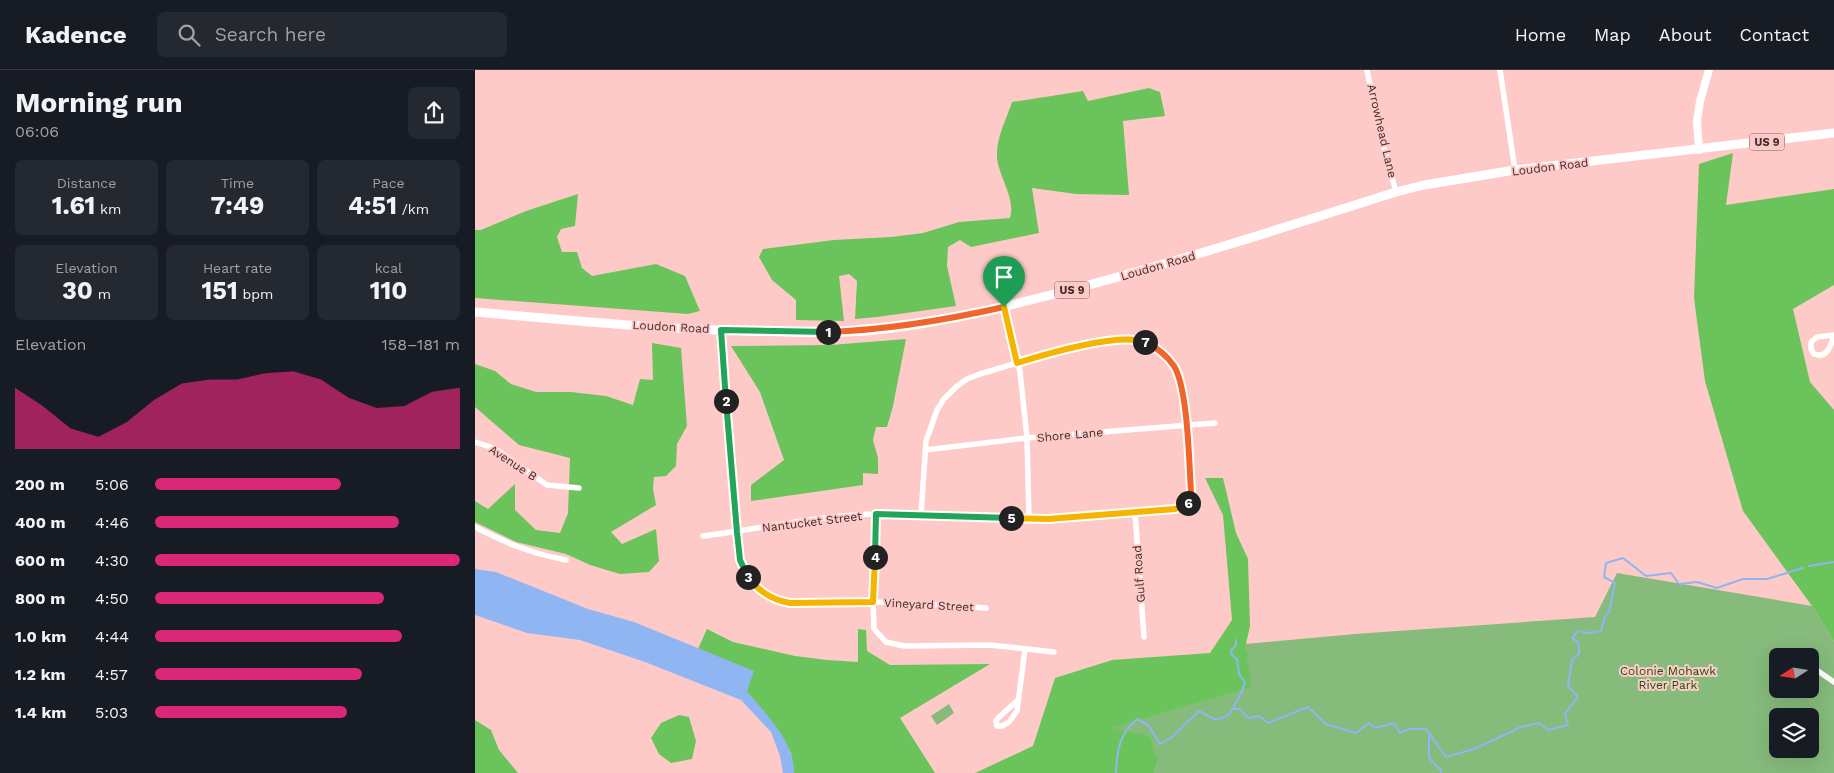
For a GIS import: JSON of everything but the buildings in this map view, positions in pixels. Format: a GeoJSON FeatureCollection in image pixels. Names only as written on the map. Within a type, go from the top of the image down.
{"type":"FeatureCollection","features":[{"type":"Feature","properties":{"kind":"main road","name":"Loudon Road"},"geometry":{"type":"LineString","coordinates":[[475,312],[602,323],[721,330],[866,331],[907,326],[1004,307],[1123,276],[1424,185],[1515,170],[1834,134]]}},
{"type":"Feature","properties":{"kind":"street","name":"Arrowhead Lane"},"geometry":{"type":"LineString","coordinates":[[1367,70],[1378,126],[1396,192]]}},
{"type":"Feature","properties":{"kind":"street"},"geometry":{"type":"LineString","coordinates":[[1500,70],[1515,170]]}},
{"type":"Feature","properties":{"kind":"street"},"geometry":{"type":"LineString","coordinates":[[1699,150],[1697,122],[1707,70]]}},
{"type":"Feature","properties":{"kind":"street"},"geometry":{"type":"LineString","coordinates":[[1004,307],[1017,363],[1027,438],[1029,519]]}},
{"type":"Feature","properties":{"kind":"street"},"geometry":{"type":"LineString","coordinates":[[721,330],[737,532],[740,560],[745,573],[756,588],[773,599],[790,603],[873,602]]}},
{"type":"Feature","properties":{"kind":"street","name":"Nantucket Street"},"geometry":{"type":"LineString","coordinates":[[703,536],[827,517],[876,514],[1029,519],[1067,518],[1175,509],[1187,504],[1190,500],[1191,492],[1182,386],[1174,366],[1160,351],[1143,341],[1129,339],[1113,340],[1054,352],[967,379],[944,398],[930,429],[925,450],[921,515]]}},
{"type":"Feature","properties":{"kind":"street","name":"Shore Lane"},"geometry":{"type":"LineString","coordinates":[[925,450],[1027,438],[1215,423]]}},
{"type":"Feature","properties":{"kind":"street","name":"Avenue B"},"geometry":{"type":"LineString","coordinates":[[475,442],[494,448],[547,485],[579,488]]}},
{"type":"Feature","properties":{"kind":"street","name":"Gulf Road"},"geometry":{"type":"LineString","coordinates":[[1135,512],[1143,637]]}},
{"type":"Feature","properties":{"kind":"street","name":"Vineyard Street"},"geometry":{"type":"LineString","coordinates":[[876,514],[873,602],[874,629],[879,636],[886,642],[904,646],[990,645],[1025,649]]}},
{"type":"Feature","properties":{"kind":"street"},"geometry":{"type":"LineString","coordinates":[[475,527],[508,544],[529,552],[567,560]]}},
{"type":"Feature","properties":{"kind":"street","name":"Vineyard Street"},"geometry":{"type":"LineString","coordinates":[[873,602],[985,608]]}},
{"type":"Feature","properties":{"kind":"street"},"geometry":{"type":"LineString","coordinates":[[1018,700],[998,718],[996,721],[997,726],[1002,726],[1017,711],[1025,649],[1054,652]]}},
{"type":"Feature","properties":{"kind":"street"},"geometry":{"type":"LineString","coordinates":[[1819,672],[1834,682]]}},
{"type":"Feature","properties":{"kind":"green space"},"geometry":{"type":"Polygon","coordinates":[[[1149,88],[1160,92],[1165,116],[1123,121],[1129,195],[1076,194],[1032,188],[1039,233],[971,247],[960,240],[948,247],[947,266],[956,306],[855,319],[857,281],[849,274],[839,276],[844,321],[796,320],[796,300],[772,280],[759,257],[763,249],[834,240],[923,233],[959,222],[1010,218],[1011,203],[998,165],[997,151],[1000,136],[1012,102],[1083,91],[1088,101],[1149,88]]]}},
{"type":"Feature","properties":{"kind":"green space"},"geometry":{"type":"Polygon","coordinates":[[[1733,153],[1726,205],[1834,189],[1834,285],[1793,309],[1810,382],[1834,410],[1834,641],[1812,606],[1743,511],[1705,381],[1694,298],[1699,164],[1733,153]]]}},
{"type":"Feature","properties":{"kind":"green space"},"geometry":{"type":"Polygon","coordinates":[[[578,194],[575,226],[561,229],[557,237],[562,252],[577,252],[582,268],[592,276],[656,264],[685,276],[700,311],[688,314],[475,298],[475,230],[481,230],[526,211],[578,194]]]}},
{"type":"Feature","properties":{"kind":"green space"},"geometry":{"type":"Polygon","coordinates":[[[906,339],[887,427],[876,427],[873,440],[878,458],[878,474],[863,473],[863,485],[751,501],[751,485],[784,460],[760,392],[731,346],[831,345],[906,339]]]}},
{"type":"Feature","properties":{"kind":"green space"},"geometry":{"type":"Polygon","coordinates":[[[652,343],[681,348],[687,426],[677,444],[676,466],[666,476],[654,477],[653,489],[656,505],[611,532],[622,544],[656,529],[659,561],[649,572],[620,574],[590,565],[566,554],[516,542],[475,522],[475,501],[488,509],[515,484],[515,510],[536,530],[560,533],[568,513],[570,458],[519,445],[475,407],[475,364],[495,371],[511,384],[536,392],[571,392],[606,396],[633,405],[640,379],[653,380],[652,343]]]}},
{"type":"Feature","properties":{"kind":"green space"},"geometry":{"type":"Polygon","coordinates":[[[1205,478],[1223,478],[1236,533],[1248,559],[1250,626],[1246,644],[1251,687],[1112,728],[1149,736],[1158,762],[1154,773],[975,773],[1033,746],[1055,678],[1112,660],[1210,653],[1232,620],[1223,515],[1205,478]]]}},
{"type":"Feature","properties":{"kind":"green space","name":"Colonie Mohawk River Park"},"geometry":{"type":"Polygon","coordinates":[[[1617,573],[1812,606],[1834,641],[1834,773],[1154,773],[1158,762],[1111,728],[1250,687],[1246,644],[1355,634],[1595,617],[1617,573]]]}},
{"type":"Feature","properties":{"kind":"green space"},"geometry":{"type":"Polygon","coordinates":[[[707,629],[733,642],[795,656],[858,662],[858,629],[866,630],[867,651],[890,665],[990,664],[900,718],[935,773],[794,773],[791,753],[717,657],[698,649],[707,629]]]}},
{"type":"Feature","properties":{"kind":"green space"},"geometry":{"type":"Polygon","coordinates":[[[949,704],[954,713],[937,725],[931,716],[949,704]]]}},
{"type":"Feature","properties":{"kind":"green space"},"geometry":{"type":"Polygon","coordinates":[[[679,715],[689,717],[696,741],[692,759],[671,763],[659,754],[651,738],[661,723],[679,715]]]}},
{"type":"Feature","properties":{"kind":"green space"},"geometry":{"type":"Polygon","coordinates":[[[475,720],[491,730],[499,750],[518,773],[475,773],[475,720]]]}},
{"type":"Feature","properties":{"kind":"water"},"geometry":{"type":"Polygon","coordinates":[[[475,569],[496,572],[588,609],[634,622],[754,671],[747,691],[784,739],[790,750],[794,773],[783,773],[780,756],[771,732],[741,700],[645,662],[580,640],[527,633],[475,615],[475,569]]]}},
{"type":"Feature","properties":{"kind":"waterway"},"geometry":{"type":"LineString","coordinates":[[1116,773],[1120,743],[1126,731],[1137,719],[1148,725],[1160,744],[1172,737],[1199,711],[1216,720],[1229,715],[1232,709],[1240,709],[1248,718],[1259,716],[1268,723],[1308,707],[1326,724],[1356,733],[1369,723],[1375,728],[1394,723],[1400,733],[1409,729],[1426,729],[1446,757],[1474,749],[1521,727],[1539,723],[1548,730],[1568,725],[1565,714],[1578,697],[1568,686],[1572,660],[1579,654],[1579,644],[1572,638],[1578,631],[1587,633],[1601,631],[1605,616],[1609,612],[1615,583],[1604,577],[1606,563],[1623,558],[1646,576],[1671,573],[1679,584],[1697,582],[1717,588],[1743,579],[1767,579],[1803,568]]}},
{"type":"Feature","properties":{"kind":"waterway"},"geometry":{"type":"LineString","coordinates":[[1809,566],[1834,562]]}},
{"type":"Feature","properties":{"kind":"waterway"},"geometry":{"type":"LineString","coordinates":[[1233,708],[1245,682],[1239,674],[1237,659],[1232,655],[1231,650],[1236,646],[1236,640]]}},
{"type":"Feature","properties":{"kind":"waterway"},"geometry":{"type":"LineString","coordinates":[[1429,735],[1429,758],[1441,770],[1441,773]]}},
{"type":"Feature","properties":{"kind":"route"},"geometry":{"type":"LineString","coordinates":[[1004,307],[1017,363],[1054,352],[1113,340],[1129,339],[1150,344],[1168,358],[1174,366],[1182,386],[1191,492],[1190,500],[1187,504],[1175,509],[1048,519],[876,514],[873,602],[790,603],[773,599],[756,588],[745,573],[740,560],[721,330],[866,331],[976,314],[1004,307]]}}]}
